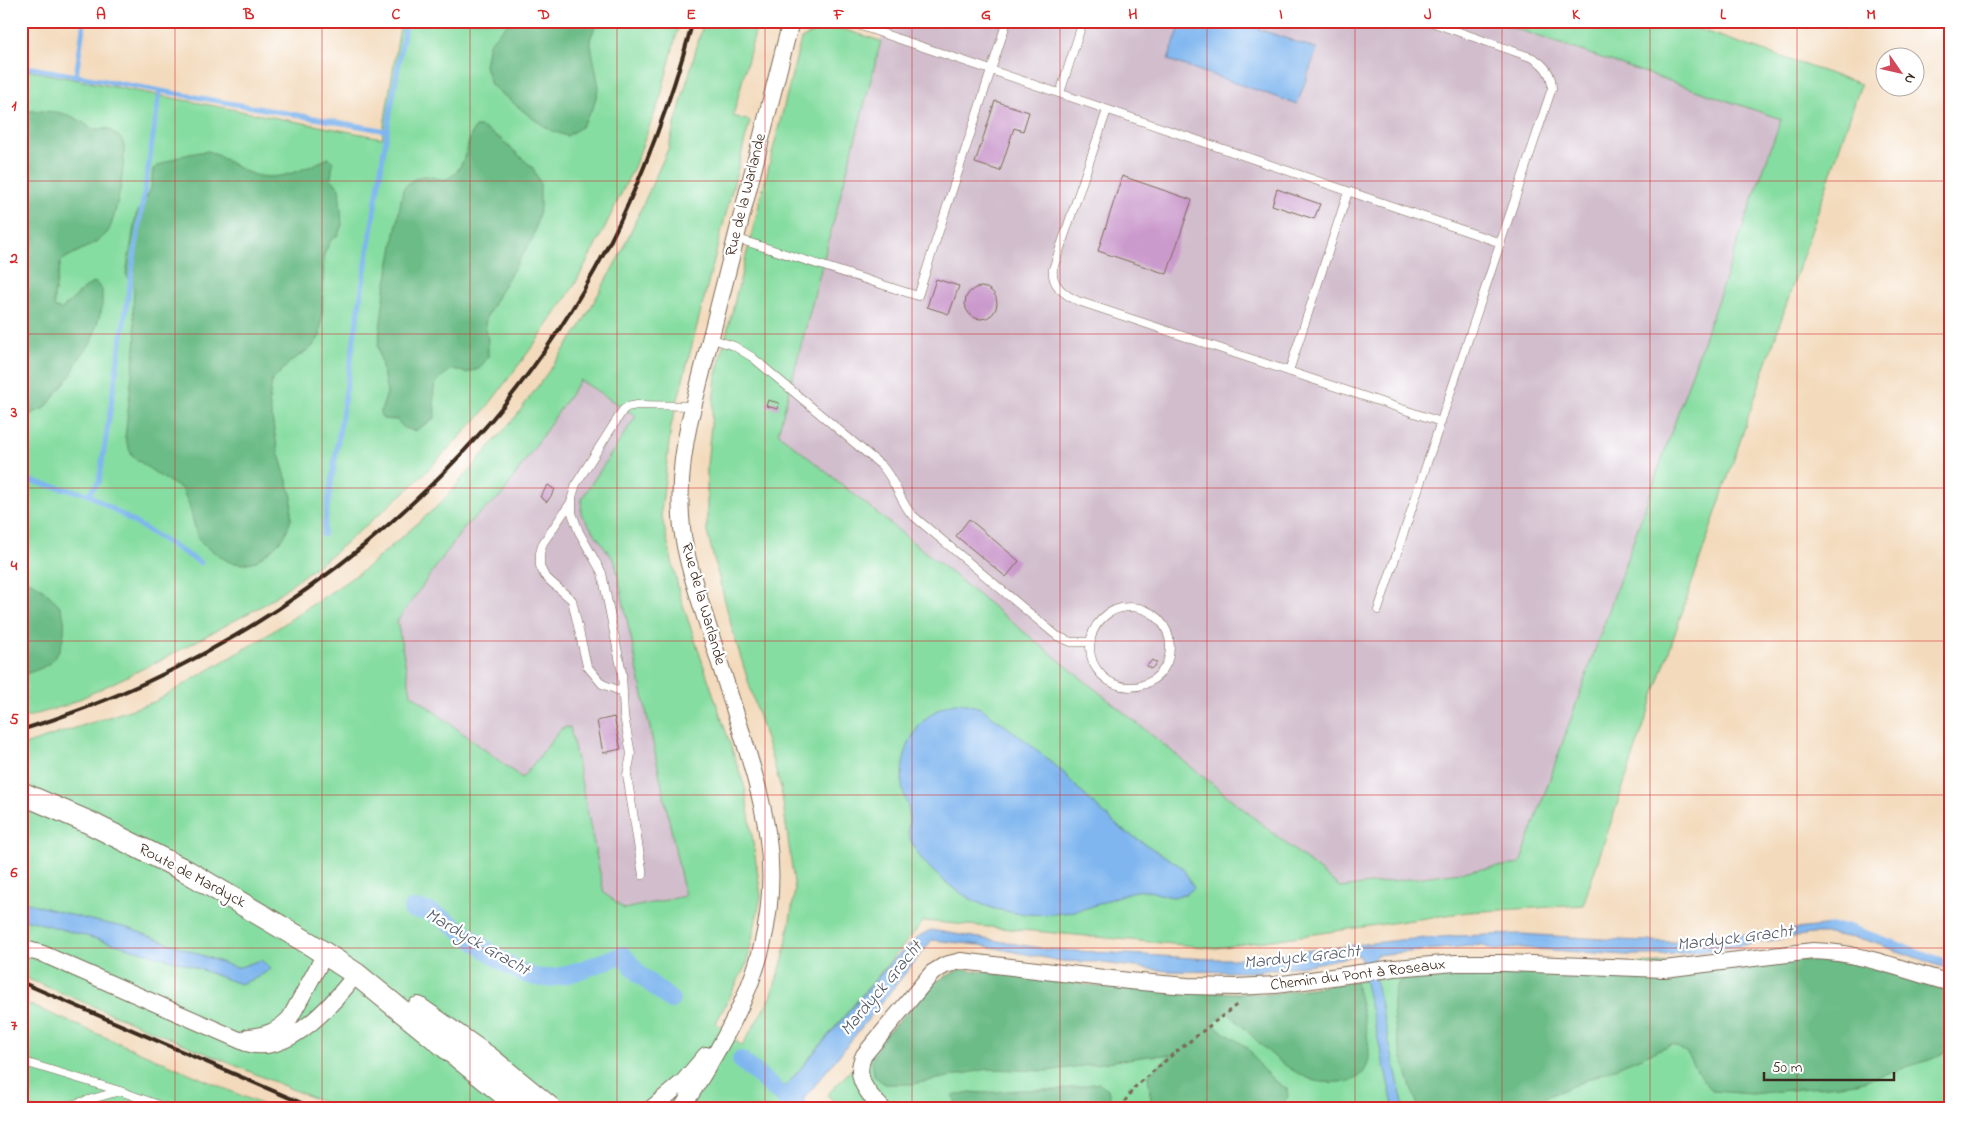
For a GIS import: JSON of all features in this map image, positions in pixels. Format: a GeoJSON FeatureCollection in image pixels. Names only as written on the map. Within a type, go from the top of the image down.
{"type":"FeatureCollection","features":[{"type":"Feature","properties":{"kind":"main road","name":"Route de Mardyck"},"geometry":{"type":"LineString","coordinates":[[21,793],[88,822],[188,872],[258,912],[356,974],[402,998],[460,1036],[550,1108]]}},
{"type":"Feature","properties":{"kind":"main road","name":"Route de Mardyck"},"geometry":{"type":"LineString","coordinates":[[356,974],[521,1108]]}},
{"type":"Feature","properties":{"kind":"street","name":"Rue de la Warlande"},"geometry":{"type":"LineString","coordinates":[[682,1108],[719,1048],[753,974],[762,946],[769,898],[770,850],[768,827],[754,770],[700,603],[684,542],[681,514],[682,473],[693,406],[791,21]]}},
{"type":"Feature","properties":{"kind":"street"},"geometry":{"type":"LineString","coordinates":[[21,948],[44,954],[256,1046],[285,1040],[326,1010],[356,974]]}},
{"type":"Feature","properties":{"kind":"street","name":"Chemin du Pont à Roseaux"},"geometry":{"type":"LineString","coordinates":[[882,1108],[863,1086],[860,1075],[861,1062],[869,1049],[927,978],[938,969],[953,963],[981,962],[1129,981],[1187,986],[1236,987],[1261,986],[1379,970],[1456,963],[1664,969],[1813,951],[1864,956],[1951,983]]}},
{"type":"Feature","properties":{"kind":"street"},"geometry":{"type":"LineString","coordinates":[[226,1034],[257,1037],[281,1027],[294,1013],[325,954]]}},
{"type":"Feature","properties":{"kind":"street","name":"Rue de la Warlande"},"geometry":{"type":"LineString","coordinates":[[652,1108],[676,1088],[709,1052],[738,1008]]}},
{"type":"Feature","properties":{"kind":"lane"},"geometry":{"type":"LineString","coordinates":[[846,21],[1501,243]]}},
{"type":"Feature","properties":{"kind":"lane"},"geometry":{"type":"LineString","coordinates":[[735,238],[918,296],[1007,21]]}},
{"type":"Feature","properties":{"kind":"lane"},"geometry":{"type":"LineString","coordinates":[[1060,93],[1083,21]]}},
{"type":"Feature","properties":{"kind":"lane"},"geometry":{"type":"LineString","coordinates":[[1378,610],[1551,96],[1552,81],[1540,63],[1524,54],[1428,21]]}},
{"type":"Feature","properties":{"kind":"lane"},"geometry":{"type":"LineString","coordinates":[[1107,110],[1053,269],[1052,275],[1057,286],[1069,297],[1078,301],[1441,422]]}},
{"type":"Feature","properties":{"kind":"lane"},"geometry":{"type":"LineString","coordinates":[[1289,371],[1348,192]]}},
{"type":"Feature","properties":{"kind":"lane"},"geometry":{"type":"LineString","coordinates":[[710,338],[734,346],[752,357],[882,466],[895,484],[911,514],[1057,636],[1072,642],[1091,642]]}},
{"type":"Feature","properties":{"kind":"lane"},"geometry":{"type":"LineString","coordinates":[[623,692],[602,684],[587,666],[572,600],[544,575],[540,566],[540,553],[543,543],[571,502],[576,484],[623,410],[637,405],[693,406]]}},
{"type":"Feature","properties":{"kind":"lane"},"geometry":{"type":"LineString","coordinates":[[571,502],[572,513],[577,527],[597,562],[604,579],[622,673],[631,754],[627,775],[644,875]]}},
{"type":"Feature","properties":{"kind":"lane"},"geometry":{"type":"LineString","coordinates":[[1125,607],[1138,608],[1150,612],[1160,621],[1169,638],[1170,652],[1166,664],[1158,674],[1142,685],[1129,686],[1116,684],[1100,672],[1093,661],[1091,642],[1095,629],[1107,614],[1125,607]]}},
{"type":"Feature","properties":{"kind":"lane"},"geometry":{"type":"LineString","coordinates":[[21,1061],[120,1091],[167,1108]]}},
{"type":"Feature","properties":{"kind":"lane"},"geometry":{"type":"LineString","coordinates":[[60,1108],[120,1091]]}},
{"type":"Feature","properties":{"kind":"path"},"geometry":{"type":"LineString","coordinates":[[1120,1108],[1134,1088],[1172,1055],[1261,986]]}},
{"type":"Feature","properties":{"kind":"shaded area"},"geometry":{"type":"Polygon","coordinates":[[[886,21],[1493,21],[1782,118],[1520,864],[1341,888],[778,433],[886,21]]]}},
{"type":"Feature","properties":{"kind":"shaded area"},"geometry":{"type":"Polygon","coordinates":[[[580,380],[636,416],[582,498],[581,514],[615,562],[685,896],[624,909],[604,893],[570,727],[562,728],[522,779],[411,694],[396,621],[466,525],[502,495],[580,380]]]}},
{"type":"Feature","properties":{"kind":"green space"},"geometry":{"type":"Polygon","coordinates":[[[401,21],[680,21],[660,99],[634,167],[603,231],[574,286],[541,335],[482,414],[414,484],[334,553],[265,604],[167,657],[67,705],[21,719],[21,69],[382,138],[401,21]]]}},
{"type":"Feature","properties":{"kind":"green space"},"geometry":{"type":"Polygon","coordinates":[[[510,21],[597,21],[590,40],[599,87],[593,108],[581,127],[567,136],[552,131],[532,118],[491,85],[485,66],[489,43],[510,21]]]}},
{"type":"Feature","properties":{"kind":"green space"},"geometry":{"type":"Polygon","coordinates":[[[704,21],[758,21],[733,116],[750,121],[671,426],[661,513],[680,596],[745,788],[761,896],[747,963],[716,1023],[742,1046],[771,997],[784,956],[795,890],[781,788],[733,632],[707,532],[707,465],[716,375],[801,39],[829,25],[881,41],[778,433],[1341,888],[1520,864],[1781,119],[1493,21],[1674,21],[1861,84],[1583,905],[1468,912],[1216,948],[924,921],[784,1088],[758,1063],[770,1076],[763,1087],[788,1108],[337,1108],[21,976],[21,746],[154,702],[263,638],[365,569],[442,502],[517,415],[579,329],[621,253],[668,149],[704,21]],[[580,380],[502,495],[466,525],[397,621],[411,694],[522,778],[562,728],[570,727],[604,893],[624,909],[685,896],[615,562],[581,514],[582,498],[636,416],[580,380]]]}},
{"type":"Feature","properties":{"kind":"green space"},"geometry":{"type":"Polygon","coordinates":[[[21,111],[58,112],[83,122],[91,129],[109,129],[122,140],[124,149],[120,188],[110,227],[107,233],[98,241],[61,261],[54,296],[54,307],[61,310],[86,287],[95,282],[102,290],[102,308],[91,343],[77,361],[72,374],[45,408],[28,415],[21,412],[21,111]]]}},
{"type":"Feature","properties":{"kind":"green space"},"geometry":{"type":"Polygon","coordinates":[[[475,127],[482,127],[501,139],[533,168],[540,183],[540,208],[533,238],[487,316],[485,324],[488,340],[488,357],[479,369],[466,373],[453,369],[435,384],[435,418],[415,431],[404,428],[397,420],[383,419],[380,414],[387,393],[378,346],[385,290],[403,189],[411,181],[419,177],[447,179],[452,176],[461,165],[475,127]]]}},
{"type":"Feature","properties":{"kind":"green space"},"geometry":{"type":"Polygon","coordinates":[[[209,151],[247,172],[268,177],[299,171],[329,158],[333,162],[331,178],[339,188],[342,225],[338,235],[331,240],[324,254],[320,336],[312,347],[290,362],[272,381],[269,402],[278,451],[292,497],[291,520],[284,537],[270,551],[256,561],[243,564],[229,562],[202,544],[197,536],[189,504],[182,489],[158,475],[132,456],[125,438],[136,338],[133,309],[134,288],[126,274],[136,215],[151,189],[153,169],[180,157],[209,151]]]}},
{"type":"Feature","properties":{"kind":"green space"},"geometry":{"type":"Polygon","coordinates":[[[21,580],[39,586],[58,604],[64,618],[64,633],[60,648],[50,663],[21,675],[21,580]]]}},
{"type":"Feature","properties":{"kind":"green space"},"geometry":{"type":"Polygon","coordinates":[[[1792,959],[1865,964],[1951,992],[1951,1048],[1935,1058],[1857,1083],[1752,1094],[1713,1091],[1702,1079],[1687,1053],[1672,1044],[1537,1101],[1514,1108],[1419,1108],[1404,1066],[1393,1015],[1395,989],[1407,974],[1497,968],[1792,959]]]}},
{"type":"Feature","properties":{"kind":"green space"},"geometry":{"type":"Polygon","coordinates":[[[960,969],[1124,989],[1269,994],[1356,981],[1369,1047],[1368,1063],[1364,1072],[1353,1080],[1344,1082],[1316,1081],[1303,1076],[1279,1061],[1227,1012],[1212,1024],[1248,1048],[1261,1068],[1287,1089],[1288,1097],[1280,1107],[1153,1108],[1148,1075],[1171,1055],[1148,1056],[1048,1071],[988,1069],[913,1084],[885,1084],[874,1076],[872,1060],[886,1034],[937,981],[960,969]]]}},
{"type":"Feature","properties":{"kind":"green space"},"geometry":{"type":"Polygon","coordinates":[[[1407,974],[1951,992],[1951,1108],[842,1108],[827,1095],[937,981],[1269,994],[1407,974]]]}},
{"type":"Feature","properties":{"kind":"green space"},"geometry":{"type":"Polygon","coordinates":[[[21,1001],[270,1108],[21,1108],[21,1001]]]}},
{"type":"Feature","properties":{"kind":"green space"},"geometry":{"type":"Polygon","coordinates":[[[1099,1083],[1108,1089],[1111,1102],[1110,1108],[958,1108],[953,1096],[970,1092],[1058,1090],[1099,1083]]]}},
{"type":"Feature","properties":{"kind":"water"},"geometry":{"type":"Polygon","coordinates":[[[1182,21],[1235,21],[1317,49],[1297,104],[1168,60],[1182,21]]]}},
{"type":"Feature","properties":{"kind":"water"},"geometry":{"type":"Polygon","coordinates":[[[954,703],[981,708],[1025,740],[1062,771],[1080,791],[1121,829],[1182,867],[1194,888],[1186,894],[1171,897],[1151,892],[1136,891],[1081,910],[1055,914],[1030,914],[992,908],[972,900],[944,881],[921,858],[911,840],[908,829],[909,811],[902,786],[905,756],[914,733],[931,714],[954,703]]]}},
{"type":"Feature","properties":{"kind":"water"},"geometry":{"type":"Polygon","coordinates":[[[21,901],[86,919],[128,928],[234,967],[240,967],[261,960],[271,969],[256,978],[240,984],[183,963],[21,918],[21,901]]]}},
{"type":"Feature","properties":{"kind":"water"},"geometry":{"type":"Polygon","coordinates":[[[1833,925],[1848,926],[1951,963],[1951,970],[1866,940],[1829,934],[1811,934],[1719,949],[1663,955],[1626,955],[1521,948],[1494,950],[1481,945],[1376,955],[1373,960],[1375,979],[1404,1108],[1394,1108],[1364,979],[1361,957],[1357,955],[1314,964],[1253,972],[1167,971],[1095,962],[1061,961],[980,945],[932,940],[803,1100],[810,1108],[788,1108],[763,1087],[770,1076],[784,1088],[891,962],[919,936],[931,930],[1046,949],[1233,959],[1400,940],[1455,936],[1521,934],[1673,942],[1833,925]]]}},
{"type":"Feature","properties":{"kind":"building"},"geometry":{"type":"Polygon","coordinates":[[[995,101],[1029,112],[1023,131],[1014,128],[1000,171],[975,163],[995,101]]]}},
{"type":"Feature","properties":{"kind":"building"},"geometry":{"type":"Polygon","coordinates":[[[1122,176],[1192,200],[1167,274],[1098,251],[1122,176]]]}},
{"type":"Feature","properties":{"kind":"building"},"geometry":{"type":"Polygon","coordinates":[[[1277,189],[1320,204],[1314,219],[1272,205],[1277,189]]]}},
{"type":"Feature","properties":{"kind":"building"},"geometry":{"type":"Polygon","coordinates":[[[936,279],[959,286],[949,314],[927,307],[936,279]]]}},
{"type":"Feature","properties":{"kind":"building"},"geometry":{"type":"Polygon","coordinates":[[[981,287],[992,292],[997,303],[992,314],[981,319],[970,314],[965,303],[970,292],[981,287]]]}},
{"type":"Feature","properties":{"kind":"building"},"geometry":{"type":"Polygon","coordinates":[[[768,400],[779,403],[778,409],[766,406],[768,400]]]}},
{"type":"Feature","properties":{"kind":"building"},"geometry":{"type":"Polygon","coordinates":[[[548,485],[555,490],[547,502],[540,497],[548,485]]]}},
{"type":"Feature","properties":{"kind":"building"},"geometry":{"type":"Polygon","coordinates":[[[969,519],[1019,561],[1006,577],[956,536],[969,519]]]}},
{"type":"Feature","properties":{"kind":"building"},"geometry":{"type":"Polygon","coordinates":[[[1152,660],[1157,663],[1151,669],[1147,666],[1152,660]]]}},
{"type":"Feature","properties":{"kind":"building"},"geometry":{"type":"Polygon","coordinates":[[[614,717],[621,749],[603,753],[597,721],[614,717]]]}},
{"type":"Feature","properties":{"kind":"waterway"},"geometry":{"type":"LineString","coordinates":[[76,76],[84,21]]}},
{"type":"Feature","properties":{"kind":"waterway"},"geometry":{"type":"LineString","coordinates":[[323,535],[406,21]]}},
{"type":"Feature","properties":{"kind":"waterway"},"geometry":{"type":"LineString","coordinates":[[21,66],[387,131]]}},
{"type":"Feature","properties":{"kind":"waterway"},"geometry":{"type":"LineString","coordinates":[[88,494],[99,482],[160,92]]}},
{"type":"Feature","properties":{"kind":"waterway"},"geometry":{"type":"LineString","coordinates":[[21,479],[88,494],[201,563]]}},
{"type":"Feature","properties":{"kind":"waterway","name":"Mardyck Gracht"},"geometry":{"type":"LineString","coordinates":[[412,909],[428,911],[444,919],[502,961],[532,976],[546,978],[563,975],[623,955],[640,975],[671,1000]]}},
{"type":"Feature","properties":{"kind":"waterway","name":"Mardyck Gracht"},"geometry":{"type":"LineString","coordinates":[[1828,926],[1848,926],[1951,963]]}},
{"type":"Feature","properties":{"kind":"waterway","name":"Mardyck Gracht"},"geometry":{"type":"LineString","coordinates":[[741,1060],[784,1097]]}},
{"type":"Feature","properties":{"kind":"railway"},"geometry":{"type":"LineString","coordinates":[[21,730],[113,697],[202,654],[286,603],[365,545],[437,479],[503,406],[561,327],[610,242],[647,161],[676,78],[693,21]]}},
{"type":"Feature","properties":{"kind":"railway"},"geometry":{"type":"LineString","coordinates":[[21,982],[313,1108]]}}]}
